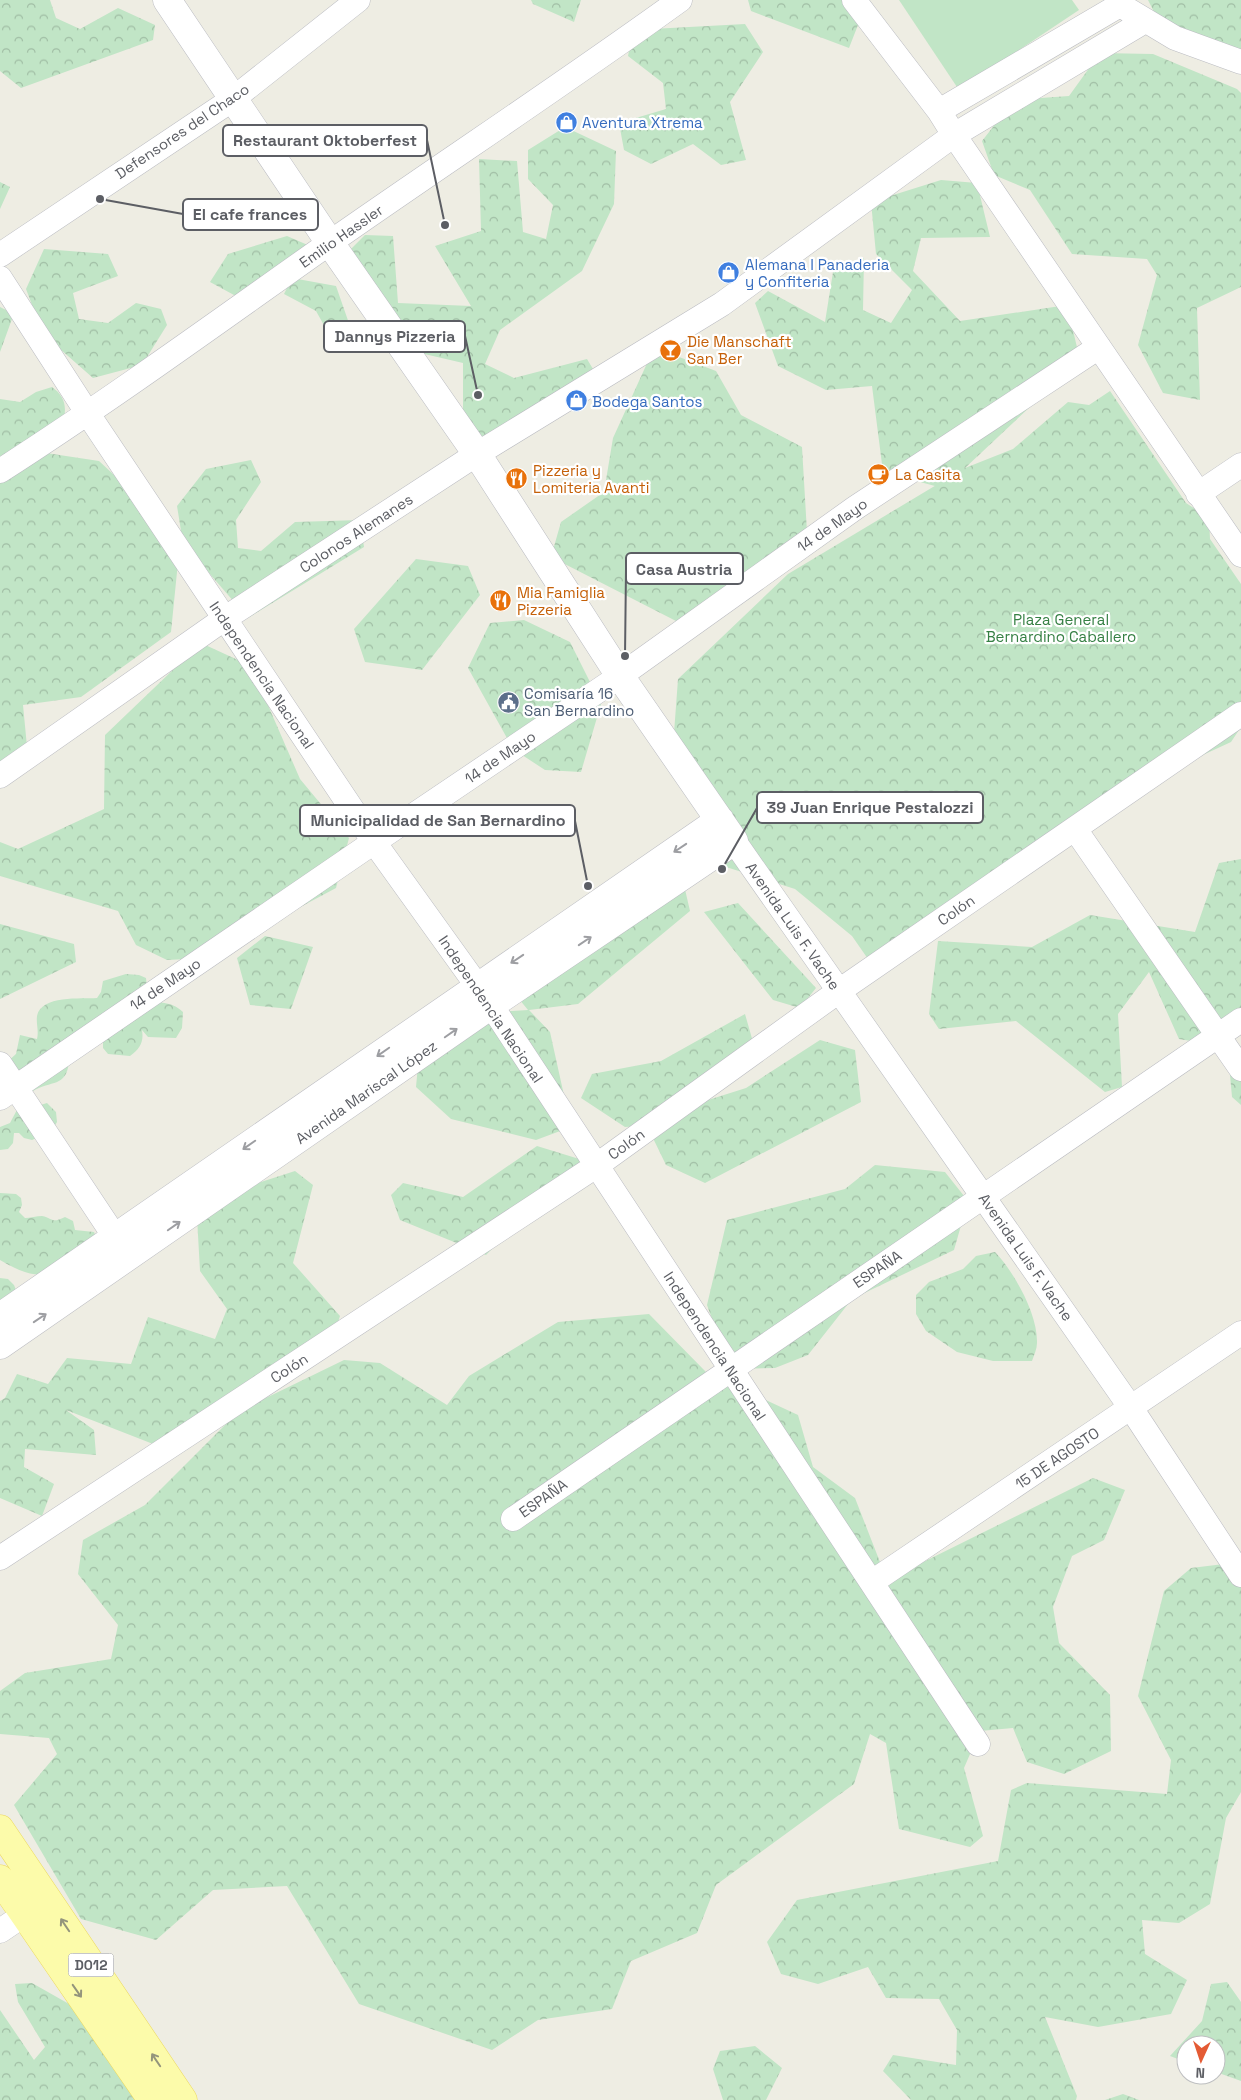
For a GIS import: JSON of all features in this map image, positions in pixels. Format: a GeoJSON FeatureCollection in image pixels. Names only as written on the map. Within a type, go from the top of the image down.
{"type":"FeatureCollection","features":[{"type":"Feature","properties":{"kind":"main road","name":"D012"},"geometry":{"type":"LineString","coordinates":[[0,1829],[183,2100]]}},
{"type":"Feature","properties":{"kind":"main road","name":"D012"},"geometry":{"type":"LineString","coordinates":[[0,1879],[152,2100]]}},
{"type":"Feature","properties":{"kind":"street","name":"Avenida Luis F. Vache"},"geometry":{"type":"LineString","coordinates":[[167,0],[330,243],[477,454],[620,676],[838,991],[984,1196],[1131,1408],[1241,1575]]}},
{"type":"Feature","properties":{"kind":"street","name":"Defensores del Chaco"},"geometry":{"type":"LineString","coordinates":[[0,255],[233,99],[358,0]]}},
{"type":"Feature","properties":{"kind":"street","name":"Emilio Hassler"},"geometry":{"type":"LineString","coordinates":[[0,471],[88,414],[330,243],[569,80],[680,0]]}},
{"type":"Feature","properties":{"kind":"street"},"geometry":{"type":"LineString","coordinates":[[854,0],[939,111],[1241,555]]}},
{"type":"Feature","properties":{"kind":"street"},"geometry":{"type":"LineString","coordinates":[[939,111],[1120,5],[1145,22],[1175,38],[1241,62]]}},
{"type":"Feature","properties":{"kind":"street","name":"Colonos Alemanes"},"geometry":{"type":"LineString","coordinates":[[0,776],[224,619],[477,454],[722,304],[954,135],[1145,22]]}},
{"type":"Feature","properties":{"kind":"street","name":"Independencia Nacional"},"geometry":{"type":"LineString","coordinates":[[0,278],[88,414],[374,842],[484,996],[978,1744]]}},
{"type":"Feature","properties":{"kind":"street","name":"14 de Mayo"},"geometry":{"type":"LineString","coordinates":[[8,1093],[620,676],[855,508],[1099,347]]}},
{"type":"Feature","properties":{"kind":"street"},"geometry":{"type":"LineString","coordinates":[[1198,494],[1241,465]]}},
{"type":"Feature","properties":{"kind":"street","name":"Colón"},"geometry":{"type":"LineString","coordinates":[[0,1558],[596,1166],[838,991],[1241,714]]}},
{"type":"Feature","properties":{"kind":"street"},"geometry":{"type":"LineString","coordinates":[[1075,829],[1241,1069]]}},
{"type":"Feature","properties":{"kind":"street","name":"Avenida Mariscal López"},"geometry":{"type":"LineString","coordinates":[[0,1346],[122,1248],[484,996],[727,831]]}},
{"type":"Feature","properties":{"kind":"street","name":"ESPAÑA"},"geometry":{"type":"LineString","coordinates":[[513,1519],[1241,1020]]}},
{"type":"Feature","properties":{"kind":"street"},"geometry":{"type":"LineString","coordinates":[[0,1064],[8,1093],[122,1248]]}},
{"type":"Feature","properties":{"kind":"street","name":"Avenida Mariscal López"},"geometry":{"type":"LineString","coordinates":[[0,1317],[122,1248]]}},
{"type":"Feature","properties":{"kind":"street","name":"15 DE AGOSTO"},"geometry":{"type":"LineString","coordinates":[[872,1582],[1241,1333]]}},
{"type":"Feature","properties":{"kind":"street"},"geometry":{"type":"LineString","coordinates":[[0,1931],[47,1900]]}},
{"type":"Feature","properties":{"kind":"green space"},"geometry":{"type":"Polygon","coordinates":[[[0,0],[50,0],[56,18],[80,29],[118,8],[155,25],[153,40],[21,88],[0,71],[0,0]]]}},
{"type":"Feature","properties":{"kind":"green space"},"geometry":{"type":"Polygon","coordinates":[[[531,0],[581,0],[574,22],[533,4],[531,0]]]}},
{"type":"Feature","properties":{"kind":"green space"},"geometry":{"type":"Polygon","coordinates":[[[748,0],[860,0],[865,7],[849,48],[751,11],[748,0]]]}},
{"type":"Feature","properties":{"kind":"green space"},"geometry":{"type":"Polygon","coordinates":[[[899,0],[1072,0],[1079,10],[959,90],[899,0]]]}},
{"type":"Feature","properties":{"kind":"green space"},"geometry":{"type":"Polygon","coordinates":[[[1148,0],[1241,0],[1241,72],[1158,20],[1148,0]]]}},
{"type":"Feature","properties":{"kind":"green space"},"geometry":{"type":"Polygon","coordinates":[[[745,24],[763,52],[730,102],[746,160],[721,165],[693,144],[651,164],[624,150],[619,123],[666,109],[663,83],[628,56],[633,30],[745,24]]]}},
{"type":"Feature","properties":{"kind":"green space"},"geometry":{"type":"Polygon","coordinates":[[[1100,53],[1153,54],[1237,89],[1241,93],[1241,287],[1197,308],[1200,400],[1163,393],[1138,345],[1157,275],[1147,259],[1072,254],[1030,190],[994,175],[982,141],[1014,100],[1069,96],[1100,53]]]}},
{"type":"Feature","properties":{"kind":"green space"},"geometry":{"type":"Polygon","coordinates":[[[565,127],[616,151],[614,204],[582,271],[500,330],[485,364],[514,378],[587,359],[596,374],[495,440],[463,431],[463,363],[403,349],[346,254],[365,235],[393,236],[398,303],[471,306],[435,246],[481,231],[479,159],[517,161],[523,232],[546,239],[553,205],[528,179],[528,150],[565,127]]]}},
{"type":"Feature","properties":{"kind":"green space","name":"Plaza General Bernardino Caballero"},"geometry":{"type":"Polygon","coordinates":[[[941,180],[977,183],[990,237],[921,238],[913,271],[960,321],[1067,305],[1080,360],[965,468],[1013,449],[1068,402],[1089,405],[1110,391],[1186,503],[1209,518],[1210,539],[1241,584],[1241,727],[1231,742],[1112,797],[868,959],[852,936],[795,889],[726,867],[674,733],[678,679],[788,574],[935,486],[883,472],[872,386],[826,390],[778,366],[755,303],[768,291],[825,322],[833,272],[864,258],[863,310],[891,323],[912,290],[876,254],[871,202],[941,180]]]}},
{"type":"Feature","properties":{"kind":"green space"},"geometry":{"type":"Polygon","coordinates":[[[0,182],[10,187],[0,209],[0,182]]]}},
{"type":"Feature","properties":{"kind":"green space"},"geometry":{"type":"Polygon","coordinates":[[[287,236],[310,246],[245,301],[210,282],[228,254],[287,236]]]}},
{"type":"Feature","properties":{"kind":"green space"},"geometry":{"type":"Polygon","coordinates":[[[44,249],[108,254],[118,276],[73,293],[79,319],[108,323],[136,303],[161,309],[167,325],[142,365],[93,378],[43,334],[26,289],[44,249]]]}},
{"type":"Feature","properties":{"kind":"green space"},"geometry":{"type":"Polygon","coordinates":[[[292,278],[336,286],[359,352],[339,352],[316,311],[284,294],[292,278]]]}},
{"type":"Feature","properties":{"kind":"green space"},"geometry":{"type":"Polygon","coordinates":[[[0,307],[8,311],[12,319],[0,352],[0,307]]]}},
{"type":"Feature","properties":{"kind":"green space"},"geometry":{"type":"Polygon","coordinates":[[[666,352],[716,371],[741,415],[802,447],[807,532],[748,600],[676,621],[551,557],[561,522],[604,492],[613,438],[649,359],[666,352]]]}},
{"type":"Feature","properties":{"kind":"green space"},"geometry":{"type":"Polygon","coordinates":[[[52,387],[63,400],[65,408],[64,418],[0,464],[0,399],[20,402],[36,392],[52,387]]]}},
{"type":"Feature","properties":{"kind":"green space"},"geometry":{"type":"Polygon","coordinates":[[[33,451],[99,461],[169,526],[178,562],[171,632],[81,697],[23,705],[28,757],[0,788],[0,476],[33,451]]]}},
{"type":"Feature","properties":{"kind":"green space"},"geometry":{"type":"Polygon","coordinates":[[[251,460],[261,482],[236,520],[238,548],[261,551],[295,522],[360,520],[364,547],[248,618],[183,543],[177,506],[206,469],[251,460]]]}},
{"type":"Feature","properties":{"kind":"green space"},"geometry":{"type":"Polygon","coordinates":[[[416,559],[468,566],[480,595],[422,670],[365,662],[354,629],[416,559]]]}},
{"type":"Feature","properties":{"kind":"green space"},"geometry":{"type":"Polygon","coordinates":[[[524,620],[570,642],[601,704],[581,772],[545,770],[513,749],[468,668],[490,623],[524,620]]]}},
{"type":"Feature","properties":{"kind":"green space"},"geometry":{"type":"Polygon","coordinates":[[[201,643],[251,666],[300,779],[349,838],[336,888],[205,958],[167,960],[136,945],[118,911],[0,876],[0,842],[18,849],[104,809],[105,735],[201,643]]]}},
{"type":"Feature","properties":{"kind":"green space"},"geometry":{"type":"Polygon","coordinates":[[[1241,859],[1241,1035],[1215,1045],[1179,1039],[1149,972],[1118,1014],[1122,1087],[1105,1092],[1016,1021],[939,1029],[929,1014],[938,941],[1032,947],[1090,915],[1195,932],[1219,863],[1241,859]]]}},
{"type":"Feature","properties":{"kind":"green space"},"geometry":{"type":"Polygon","coordinates":[[[684,885],[690,911],[578,1004],[529,1010],[550,1032],[571,1127],[536,1140],[451,1119],[416,1087],[420,1043],[449,1015],[528,1010],[506,983],[684,885]]]}},
{"type":"Feature","properties":{"kind":"green space"},"geometry":{"type":"Polygon","coordinates":[[[738,903],[816,988],[800,1008],[773,1000],[704,912],[738,903]]]}},
{"type":"Feature","properties":{"kind":"green space"},"geometry":{"type":"Polygon","coordinates":[[[0,924],[74,944],[76,962],[0,999],[0,924]]]}},
{"type":"Feature","properties":{"kind":"green space"},"geometry":{"type":"Polygon","coordinates":[[[265,936],[313,947],[291,1009],[250,1005],[237,958],[265,936]]]}},
{"type":"Feature","properties":{"kind":"green space"},"geometry":{"type":"Polygon","coordinates":[[[126,974],[139,975],[146,978],[148,997],[152,1000],[173,1005],[183,1012],[182,1028],[176,1038],[148,1037],[142,1030],[140,1045],[130,1056],[108,1054],[103,1048],[103,1039],[69,1062],[65,1076],[61,1080],[33,1091],[32,1098],[6,1063],[16,1054],[20,1035],[37,1039],[37,1016],[40,1009],[46,1004],[62,1000],[97,998],[101,992],[103,981],[126,974]]]}},
{"type":"Feature","properties":{"kind":"green space"},"geometry":{"type":"Polygon","coordinates":[[[745,1014],[757,1056],[686,1107],[746,1088],[820,1040],[855,1050],[861,1102],[705,1183],[666,1165],[650,1132],[653,1125],[625,1127],[581,1098],[592,1074],[661,1061],[745,1014]]]}},
{"type":"Feature","properties":{"kind":"green space"},"geometry":{"type":"Polygon","coordinates":[[[1241,1057],[1241,1105],[1232,1097],[1229,1064],[1241,1057]]]}},
{"type":"Feature","properties":{"kind":"green space"},"geometry":{"type":"Polygon","coordinates":[[[47,1103],[56,1112],[57,1122],[51,1132],[32,1140],[24,1138],[19,1133],[14,1133],[13,1143],[8,1149],[0,1150],[0,1127],[10,1123],[19,1106],[37,1106],[47,1103]]]}},
{"type":"Feature","properties":{"kind":"green space"},"geometry":{"type":"Polygon","coordinates":[[[537,1146],[589,1162],[531,1209],[486,1255],[400,1220],[391,1195],[403,1183],[463,1197],[537,1146]]]}},
{"type":"Feature","properties":{"kind":"green space"},"geometry":{"type":"Polygon","coordinates":[[[875,1165],[945,1172],[968,1201],[954,1250],[852,1299],[808,1355],[775,1368],[730,1369],[707,1305],[727,1220],[845,1189],[875,1165]]]}},
{"type":"Feature","properties":{"kind":"green space"},"geometry":{"type":"Polygon","coordinates":[[[295,1171],[313,1185],[293,1263],[340,1316],[329,1350],[171,1451],[66,1410],[94,1430],[96,1455],[25,1449],[24,1467],[54,1484],[42,1516],[0,1498],[0,1401],[5,1398],[17,1374],[48,1384],[67,1358],[131,1364],[148,1317],[215,1339],[227,1309],[200,1271],[197,1217],[227,1193],[295,1171]]]}},
{"type":"Feature","properties":{"kind":"green space"},"geometry":{"type":"Polygon","coordinates":[[[0,1193],[16,1194],[21,1198],[22,1205],[19,1212],[25,1218],[42,1216],[54,1220],[65,1217],[73,1221],[75,1230],[94,1232],[98,1242],[62,1268],[52,1272],[41,1274],[16,1269],[0,1260],[0,1193]]]}},
{"type":"Feature","properties":{"kind":"green space"},"geometry":{"type":"Polygon","coordinates":[[[995,1252],[1010,1271],[1024,1294],[1034,1319],[1037,1343],[1032,1361],[993,1361],[957,1352],[926,1331],[916,1314],[916,1295],[929,1282],[963,1269],[976,1256],[995,1252]]]}},
{"type":"Feature","properties":{"kind":"green space"},"geometry":{"type":"Polygon","coordinates":[[[0,1278],[8,1279],[14,1285],[19,1298],[0,1312],[0,1278]]]}},
{"type":"Feature","properties":{"kind":"green space"},"geometry":{"type":"Polygon","coordinates":[[[649,1314],[706,1372],[798,1415],[813,1467],[855,1498],[887,1580],[1093,1478],[1125,1490],[1104,1540],[1072,1556],[1053,1607],[1059,1643],[1110,1695],[1111,1751],[1064,1774],[1027,1762],[1013,1728],[980,1731],[964,1768],[983,1836],[970,1847],[899,1829],[886,1743],[870,1734],[854,1784],[716,1885],[697,1933],[631,1961],[612,2009],[538,2020],[492,2050],[359,2004],[287,1886],[213,1890],[156,1940],[81,1919],[14,1805],[57,1754],[49,1738],[0,1734],[0,1691],[25,1673],[111,1659],[118,1625],[78,1574],[83,1540],[145,1505],[239,1411],[344,1360],[380,1363],[447,1405],[469,1376],[558,1322],[649,1314]]]}},
{"type":"Feature","properties":{"kind":"green space"},"geometry":{"type":"Polygon","coordinates":[[[1224,1564],[1241,1583],[1241,1792],[1226,1818],[1210,1904],[1179,1923],[1142,1920],[1145,1954],[1187,1980],[1171,2014],[1098,2027],[1045,2017],[1077,2096],[1076,2100],[911,2100],[883,2071],[893,2055],[956,2065],[957,2030],[939,1999],[886,1998],[868,1967],[818,1984],[781,1974],[767,1942],[797,1900],[998,1861],[1011,1790],[1027,1783],[1167,1794],[1171,1760],[1138,1696],[1164,1591],[1191,1568],[1224,1564]]]}},
{"type":"Feature","properties":{"kind":"green space"},"geometry":{"type":"Polygon","coordinates":[[[1227,1982],[1241,2002],[1241,2081],[1226,2076],[1226,2035],[1189,2035],[1202,2021],[1211,1984],[1227,1982]]]}},
{"type":"Feature","properties":{"kind":"green space"},"geometry":{"type":"Polygon","coordinates":[[[32,1983],[122,2034],[145,2100],[0,2100],[0,2010],[34,2060],[45,2047],[18,2002],[15,1984],[32,1983]]]}},
{"type":"Feature","properties":{"kind":"green space"},"geometry":{"type":"Polygon","coordinates":[[[755,2046],[782,2068],[766,2100],[723,2100],[713,2069],[720,2051],[755,2046]]]}},
{"type":"Feature","properties":{"kind":"green space"},"geometry":{"type":"Polygon","coordinates":[[[1176,2049],[1176,2058],[1170,2056],[1176,2049]]]}},
{"type":"Feature","properties":{"kind":"green space"},"geometry":{"type":"Polygon","coordinates":[[[1123,2094],[1139,2100],[1105,2100],[1123,2094]]]}},
{"type":"Feature","properties":{"kind":"place","name":"Aventura Xtrema"},"geometry":{"type":"Point","coordinates":[566,122]}},
{"type":"Feature","properties":{"kind":"place","name":"El cafe frances"},"geometry":{"type":"Point","coordinates":[100,199]}},
{"type":"Feature","properties":{"kind":"place","name":"Restaurant Oktoberfest"},"geometry":{"type":"Point","coordinates":[445,225]}},
{"type":"Feature","properties":{"kind":"place","name":"Alemana I Panaderia y Confiteria"},"geometry":{"type":"Point","coordinates":[729,273]}},
{"type":"Feature","properties":{"kind":"place","name":"Die Manschaft San Ber"},"geometry":{"type":"Point","coordinates":[671,350]}},
{"type":"Feature","properties":{"kind":"place","name":"Dannys Pizzeria"},"geometry":{"type":"Point","coordinates":[478,395]}},
{"type":"Feature","properties":{"kind":"place","name":"Bodega Santos"},"geometry":{"type":"Point","coordinates":[576,401]}},
{"type":"Feature","properties":{"kind":"place","name":"La Casita"},"geometry":{"type":"Point","coordinates":[879,474]}},
{"type":"Feature","properties":{"kind":"place","name":"Pizzeria y Lomiteria Avanti"},"geometry":{"type":"Point","coordinates":[517,479]}},
{"type":"Feature","properties":{"kind":"place","name":"Mia Famiglia Pizzeria"},"geometry":{"type":"Point","coordinates":[501,601]}},
{"type":"Feature","properties":{"kind":"place","name":"Casa Austria"},"geometry":{"type":"Point","coordinates":[625,656]}},
{"type":"Feature","properties":{"kind":"place","name":"Comisaría 16 San Bernardino"},"geometry":{"type":"Point","coordinates":[508,702]}},
{"type":"Feature","properties":{"kind":"place","name":"39 Juan Enrique Pestalozzi"},"geometry":{"type":"Point","coordinates":[722,869]}},
{"type":"Feature","properties":{"kind":"place","name":"Municipalidad de San Bernardino"},"geometry":{"type":"Point","coordinates":[588,886]}}]}
